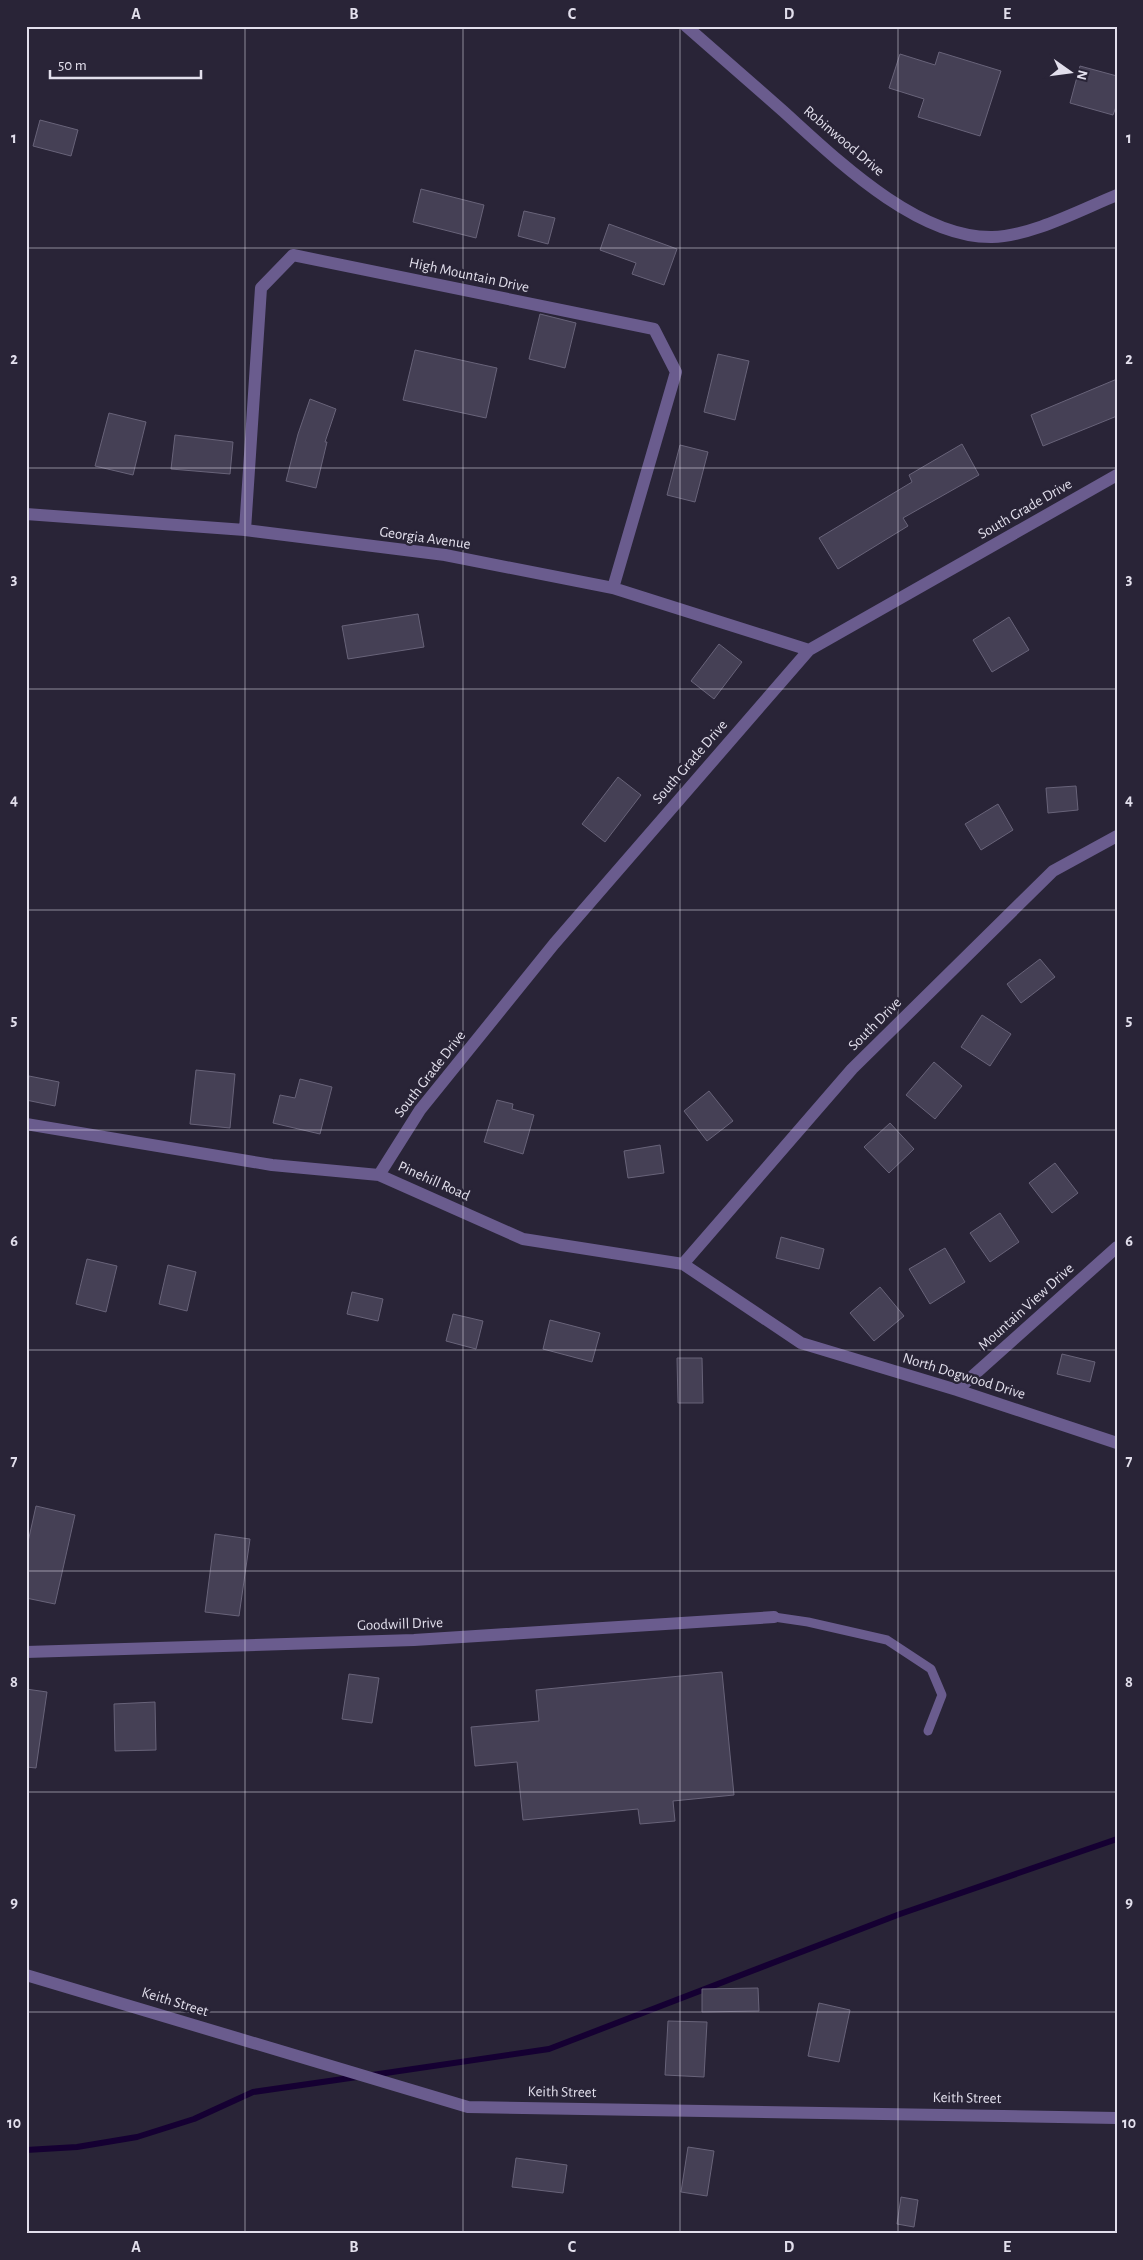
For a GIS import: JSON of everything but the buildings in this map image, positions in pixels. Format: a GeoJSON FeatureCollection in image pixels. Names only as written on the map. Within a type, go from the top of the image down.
{"type":"FeatureCollection","features":[{"type":"Feature","properties":{"kind":"street","name":"Robinwood Drive"},"geometry":{"type":"LineString","coordinates":[[686,26],[859,178],[904,208],[932,223],[964,233],[992,237],[1019,233],[1117,195]]}},
{"type":"Feature","properties":{"kind":"street","name":"High Mountain Drive"},"geometry":{"type":"LineString","coordinates":[[245,530],[261,288],[293,255],[654,330],[676,372],[614,588]]}},
{"type":"Feature","properties":{"kind":"street","name":"South Grade Drive"},"geometry":{"type":"LineString","coordinates":[[378,1175],[420,1110],[554,944],[808,650],[1117,475]]}},
{"type":"Feature","properties":{"kind":"street","name":"Georgia Avenue"},"geometry":{"type":"LineString","coordinates":[[26,514],[245,530],[445,555],[614,588],[808,650]]}},
{"type":"Feature","properties":{"kind":"street","name":"South Drive"},"geometry":{"type":"LineString","coordinates":[[684,1264],[852,1069],[1039,884],[1053,871],[1117,836]]}},
{"type":"Feature","properties":{"kind":"street","name":"Pinehill Road"},"geometry":{"type":"LineString","coordinates":[[26,1124],[272,1165],[378,1175],[523,1239],[684,1264],[801,1343]]}},
{"type":"Feature","properties":{"kind":"street","name":"Mountain View Drive"},"geometry":{"type":"LineString","coordinates":[[957,1390],[1117,1248]]}},
{"type":"Feature","properties":{"kind":"street","name":"North Dogwood Drive"},"geometry":{"type":"LineString","coordinates":[[801,1343],[957,1390],[1117,1442]]}},
{"type":"Feature","properties":{"kind":"street","name":"Goodwill Drive"},"geometry":{"type":"LineString","coordinates":[[26,1652],[414,1640],[774,1617]]}},
{"type":"Feature","properties":{"kind":"street","name":"Keith Street"},"geometry":{"type":"LineString","coordinates":[[26,1975],[468,2107],[1117,2118]]}},
{"type":"Feature","properties":{"kind":"lane"},"geometry":{"type":"LineString","coordinates":[[774,1617],[808,1622],[887,1640],[930,1669],[942,1695],[928,1731]]}},
{"type":"Feature","properties":{"kind":"waterway"},"geometry":{"type":"LineString","coordinates":[[372,2075],[549,2049],[900,1914],[1117,1839]]}},
{"type":"Feature","properties":{"kind":"waterway"},"geometry":{"type":"LineString","coordinates":[[26,2150],[77,2147],[137,2137],[194,2119],[253,2092],[357,2077]]}}]}
